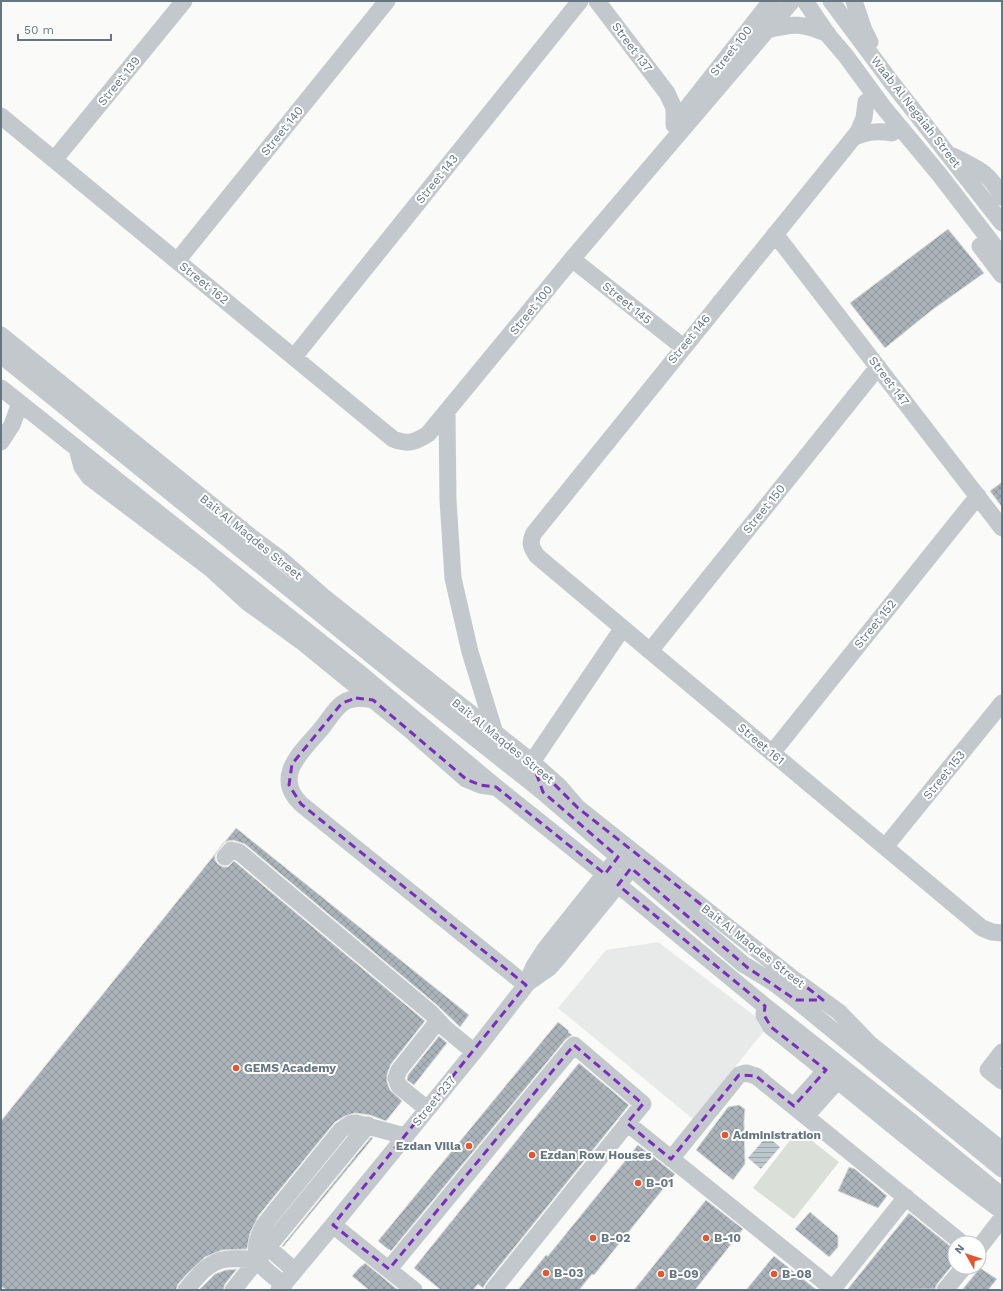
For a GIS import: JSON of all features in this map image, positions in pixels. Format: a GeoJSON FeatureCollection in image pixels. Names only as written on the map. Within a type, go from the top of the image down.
{"type":"FeatureCollection","features":[{"type":"Feature","properties":{"kind":"street","name":"Street 139"},"geometry":{"type":"LineString","coordinates":[[54,160],[184,1]]}},
{"type":"Feature","properties":{"kind":"street","name":"Street 140"},"geometry":{"type":"LineString","coordinates":[[177,261],[387,1]]}},
{"type":"Feature","properties":{"kind":"street","name":"Street 143"},"geometry":{"type":"LineString","coordinates":[[294,357],[580,1]]}},
{"type":"Feature","properties":{"kind":"street","name":"Street 137"},"geometry":{"type":"LineString","coordinates":[[597,1],[667,93],[674,108],[674,125]]}},
{"type":"Feature","properties":{"kind":"street","name":"Street 100"},"geometry":{"type":"LineString","coordinates":[[409,443],[419,440],[428,434],[572,259],[792,1]]}},
{"type":"Feature","properties":{"kind":"street","name":"Waab Al Negaiah Street"},"geometry":{"type":"LineString","coordinates":[[805,1],[884,108],[939,174],[1002,256]]}},
{"type":"Feature","properties":{"kind":"street","name":"Waab Al Negaiah Street"},"geometry":{"type":"LineString","coordinates":[[831,1],[892,83],[1002,223]]}},
{"type":"Feature","properties":{"kind":"street"},"geometry":{"type":"LineString","coordinates":[[854,1],[864,30],[892,83]]}},
{"type":"Feature","properties":{"kind":"street","name":"Street 100"},"geometry":{"type":"LineString","coordinates":[[648,169],[674,125],[764,5]]}},
{"type":"Feature","properties":{"kind":"street","name":"Street 100"},"geometry":{"type":"LineString","coordinates":[[767,30],[787,25],[809,26],[828,34]]}},
{"type":"Feature","properties":{"kind":"street","name":"Waab Al Negaiah Street"},"geometry":{"type":"LineString","coordinates":[[846,56],[850,77],[866,102],[892,133],[1002,275]]}},
{"type":"Feature","properties":{"kind":"street"},"geometry":{"type":"LineString","coordinates":[[667,93],[680,99],[694,99]]}},
{"type":"Feature","properties":{"kind":"street","name":"Street 146"},"geometry":{"type":"LineString","coordinates":[[530,543],[534,533],[858,132],[864,118],[866,102]]}},
{"type":"Feature","properties":{"kind":"street","name":"Street 162"},"geometry":{"type":"LineString","coordinates":[[1,116],[393,439],[409,443]]}},
{"type":"Feature","properties":{"kind":"street"},"geometry":{"type":"LineString","coordinates":[[853,138],[874,131],[892,133]]}},
{"type":"Feature","properties":{"kind":"street"},"geometry":{"type":"LineString","coordinates":[[948,154],[985,174],[995,184],[1002,197]]}},
{"type":"Feature","properties":{"kind":"street","name":"Street 147"},"geometry":{"type":"LineString","coordinates":[[775,234],[1002,528]]}},
{"type":"Feature","properties":{"kind":"street","name":"Street 145"},"geometry":{"type":"LineString","coordinates":[[572,259],[683,347]]}},
{"type":"Feature","properties":{"kind":"street","name":"Bait Al Maqdes Street"},"geometry":{"type":"LineString","coordinates":[[1,335],[251,537],[282,560],[325,598],[532,762],[559,786],[578,808],[791,977],[838,1012],[869,1043],[1002,1150]]}},
{"type":"Feature","properties":{"kind":"street","name":"Bait Al Maqdes Street"},"geometry":{"type":"LineString","coordinates":[[1,355],[402,682],[543,792],[743,964],[774,983],[796,1000],[1002,1168]]}},
{"type":"Feature","properties":{"kind":"street","name":"Street 150"},"geometry":{"type":"LineString","coordinates":[[650,651],[878,367]]}},
{"type":"Feature","properties":{"kind":"street"},"geometry":{"type":"LineString","coordinates":[[1,388],[362,675],[496,787],[605,874],[765,1006],[908,1119],[1002,1196]]}},
{"type":"Feature","properties":{"kind":"street"},"geometry":{"type":"LineString","coordinates":[[20,403],[34,402],[47,406],[115,461],[130,471],[164,488]]}},
{"type":"Feature","properties":{"kind":"street"},"geometry":{"type":"LineString","coordinates":[[4,438],[17,414],[20,403]]}},
{"type":"Feature","properties":{"kind":"street"},"geometry":{"type":"LineString","coordinates":[[446,412],[448,500],[453,578],[470,652],[495,733]]}},
{"type":"Feature","properties":{"kind":"street"},"geometry":{"type":"LineString","coordinates":[[4,438],[18,428],[31,424],[45,423]]}},
{"type":"Feature","properties":{"kind":"street"},"geometry":{"type":"LineString","coordinates":[[77,449],[82,467],[89,477],[211,569],[247,602],[296,637],[410,730],[466,779],[480,785],[496,787]]}},
{"type":"Feature","properties":{"kind":"street","name":"Street 152"},"geometry":{"type":"LineString","coordinates":[[772,752],[978,496]]}},
{"type":"Feature","properties":{"kind":"street","name":"Street 161"},"geometry":{"type":"LineString","coordinates":[[530,543],[537,556],[982,928],[992,932],[1002,933]]}},
{"type":"Feature","properties":{"kind":"street"},"geometry":{"type":"LineString","coordinates":[[543,792],[532,762],[622,628]]}},
{"type":"Feature","properties":{"kind":"street"},"geometry":{"type":"LineString","coordinates":[[342,675],[344,689],[342,703]]}},
{"type":"Feature","properties":{"kind":"street"},"geometry":{"type":"LineString","coordinates":[[373,700],[356,698],[342,703],[292,764],[288,778],[289,785],[296,799],[526,984]]}},
{"type":"Feature","properties":{"kind":"street","name":"Street 153"},"geometry":{"type":"LineString","coordinates":[[885,847],[1002,703]]}},
{"type":"Feature","properties":{"kind":"street"},"geometry":{"type":"LineString","coordinates":[[225,857],[231,850],[239,852],[431,1013],[445,1028],[474,1052]]}},
{"type":"Feature","properties":{"kind":"street","name":"Street 237"},"geometry":{"type":"LineString","coordinates":[[526,984],[549,968],[618,885],[625,862]]}},
{"type":"Feature","properties":{"kind":"street","name":"Street 237"},"geometry":{"type":"LineString","coordinates":[[286,1281],[333,1226],[474,1052],[526,984],[534,966],[545,949],[605,874],[625,862]]}},
{"type":"Feature","properties":{"kind":"street"},"geometry":{"type":"LineString","coordinates":[[796,1000],[823,1000]]}},
{"type":"Feature","properties":{"kind":"street"},"geometry":{"type":"LineString","coordinates":[[765,1006],[764,1014],[771,1027],[832,1075],[963,1183],[1002,1211]]}},
{"type":"Feature","properties":{"kind":"street"},"geometry":{"type":"LineString","coordinates":[[427,1110],[399,1086],[396,1078],[399,1070],[438,1021]]}},
{"type":"Feature","properties":{"kind":"street"},"geometry":{"type":"LineString","coordinates":[[389,1269],[574,1045],[643,1104],[493,1290]]}},
{"type":"Feature","properties":{"kind":"street"},"geometry":{"type":"LineString","coordinates":[[1002,1052],[988,1070],[1002,1081]]}},
{"type":"Feature","properties":{"kind":"street"},"geometry":{"type":"LineString","coordinates":[[672,1159],[739,1075],[746,1074],[756,1076],[952,1235]]}},
{"type":"Feature","properties":{"kind":"street"},"geometry":{"type":"LineString","coordinates":[[800,1111],[832,1075]]}},
{"type":"Feature","properties":{"kind":"street"},"geometry":{"type":"LineString","coordinates":[[627,1123],[833,1289],[906,1197]]}},
{"type":"Feature","properties":{"kind":"street"},"geometry":{"type":"LineString","coordinates":[[233,1290],[368,1125],[405,1136]]}},
{"type":"Feature","properties":{"kind":"street"},"geometry":{"type":"LineString","coordinates":[[987,1238],[1002,1218]]}},
{"type":"Feature","properties":{"kind":"street"},"geometry":{"type":"LineString","coordinates":[[333,1226],[414,1290]]}},
{"type":"Feature","properties":{"kind":"street"},"geometry":{"type":"LineString","coordinates":[[263,1253],[261,1265],[286,1281]]}},
{"type":"Feature","properties":{"kind":"street"},"geometry":{"type":"LineString","coordinates":[[186,1290],[204,1268],[216,1262],[263,1253]]}},
{"type":"Feature","properties":{"kind":"street"},"geometry":{"type":"LineString","coordinates":[[945,1290],[957,1275]]}},
{"type":"Feature","properties":{"kind":"highlighted area"},"geometry":{"type":"Polygon","coordinates":[[[356,698],[373,700],[466,779],[480,785],[496,787],[605,874],[618,857],[543,792],[532,762],[578,808],[823,1000],[796,1000],[748,968],[631,868],[618,885],[765,1006],[764,1015],[771,1027],[826,1070],[794,1106],[756,1076],[739,1075],[671,1159],[627,1123],[643,1104],[574,1045],[389,1269],[333,1225],[526,985],[301,804],[289,785],[292,764],[342,703],[356,698]]]}},
{"type":"Feature","properties":{"kind":"shaded area"},"geometry":{"type":"Polygon","coordinates":[[[658,942],[768,1026],[693,1119],[558,1008],[606,950],[658,942]]]}},
{"type":"Feature","properties":{"kind":"shaded area"},"geometry":{"type":"Polygon","coordinates":[[[798,1130],[839,1162],[794,1219],[753,1188],[798,1130]]]}},
{"type":"Feature","properties":{"kind":"shaded area"},"geometry":{"type":"Polygon","coordinates":[[[767,1136],[780,1147],[761,1169],[748,1158],[767,1136]]]}},
{"type":"Feature","properties":{"kind":"building"},"geometry":{"type":"Polygon","coordinates":[[[948,229],[984,273],[932,310],[885,348],[850,303],[948,229]]]}},
{"type":"Feature","properties":{"kind":"building"},"geometry":{"type":"Polygon","coordinates":[[[1002,482],[1002,507],[990,491],[1002,482]]]}},
{"type":"Feature","properties":{"kind":"building"},"geometry":{"type":"Polygon","coordinates":[[[236,828],[469,1015],[460,1027],[437,1005],[245,844],[233,840],[224,842],[236,828]]]}},
{"type":"Feature","properties":{"kind":"building","name":"GEMS Academy"},"geometry":{"type":"Polygon","coordinates":[[[218,850],[215,855],[215,860],[218,864],[223,867],[228,867],[234,861],[425,1021],[391,1064],[387,1074],[387,1082],[390,1090],[402,1101],[386,1121],[370,1115],[355,1113],[345,1116],[335,1122],[259,1215],[250,1233],[247,1249],[222,1250],[205,1257],[178,1284],[176,1290],[6,1290],[1,1286],[1,1121],[218,850]]]}},
{"type":"Feature","properties":{"kind":"building"},"geometry":{"type":"Polygon","coordinates":[[[558,1022],[572,1035],[566,1039],[391,1251],[389,1250],[378,1241],[558,1022]]]}},
{"type":"Feature","properties":{"kind":"building"},"geometry":{"type":"Polygon","coordinates":[[[439,1036],[447,1043],[414,1085],[407,1080],[408,1075],[439,1036]]]}},
{"type":"Feature","properties":{"kind":"building"},"geometry":{"type":"Polygon","coordinates":[[[579,1063],[629,1105],[483,1288],[478,1284],[473,1290],[441,1290],[414,1268],[579,1063]]]}},
{"type":"Feature","properties":{"kind":"building","name":"Administration"},"geometry":{"type":"Polygon","coordinates":[[[739,1105],[745,1109],[745,1164],[733,1180],[696,1150],[728,1107],[739,1105]]]}},
{"type":"Feature","properties":{"kind":"building"},"geometry":{"type":"Polygon","coordinates":[[[371,1137],[373,1138],[283,1247],[282,1246],[371,1137]]]}},
{"type":"Feature","properties":{"kind":"building"},"geometry":{"type":"Polygon","coordinates":[[[638,1145],[675,1174],[594,1275],[592,1274],[579,1290],[518,1290],[546,1255],[548,1256],[638,1145]]]}},
{"type":"Feature","properties":{"kind":"building"},"geometry":{"type":"Polygon","coordinates":[[[849,1167],[855,1169],[887,1196],[878,1208],[838,1191],[849,1167]]]}},
{"type":"Feature","properties":{"kind":"building"},"geometry":{"type":"Polygon","coordinates":[[[706,1200],[743,1229],[695,1290],[634,1290],[706,1200]]]}},
{"type":"Feature","properties":{"kind":"building"},"geometry":{"type":"Polygon","coordinates":[[[810,1212],[838,1236],[838,1247],[829,1257],[795,1229],[810,1212]]]}},
{"type":"Feature","properties":{"kind":"building"},"geometry":{"type":"Polygon","coordinates":[[[909,1213],[947,1244],[947,1272],[937,1284],[935,1289],[847,1290],[909,1213]]]}},
{"type":"Feature","properties":{"kind":"building","name":"B-08"},"geometry":{"type":"Polygon","coordinates":[[[774,1256],[794,1272],[817,1290],[746,1290],[774,1256]]]}},
{"type":"Feature","properties":{"kind":"building"},"geometry":{"type":"Polygon","coordinates":[[[365,1263],[398,1290],[369,1290],[352,1276],[365,1263]]]}},
{"type":"Feature","properties":{"kind":"building"},"geometry":{"type":"Polygon","coordinates":[[[237,1269],[225,1284],[223,1290],[199,1290],[215,1274],[226,1270],[237,1269]]]}},
{"type":"Feature","properties":{"kind":"building"},"geometry":{"type":"Polygon","coordinates":[[[987,1273],[997,1279],[988,1290],[962,1290],[974,1275],[987,1275],[987,1273]]]}},
{"type":"Feature","properties":{"kind":"place","name":"GEMS Academy"},"geometry":{"type":"Point","coordinates":[236,1068]}},
{"type":"Feature","properties":{"kind":"place","name":"Administration"},"geometry":{"type":"Point","coordinates":[725,1135]}},
{"type":"Feature","properties":{"kind":"place","name":"Ezdan Villa"},"geometry":{"type":"Point","coordinates":[469,1146]}},
{"type":"Feature","properties":{"kind":"place","name":"Ezdan Row Houses"},"geometry":{"type":"Point","coordinates":[532,1155]}},
{"type":"Feature","properties":{"kind":"place","name":"B-01"},"geometry":{"type":"Point","coordinates":[638,1183]}},
{"type":"Feature","properties":{"kind":"place","name":"B-02"},"geometry":{"type":"Point","coordinates":[593,1238]}},
{"type":"Feature","properties":{"kind":"place","name":"B-10"},"geometry":{"type":"Point","coordinates":[706,1238]}},
{"type":"Feature","properties":{"kind":"place","name":"B-03"},"geometry":{"type":"Point","coordinates":[546,1273]}},
{"type":"Feature","properties":{"kind":"place","name":"B-09"},"geometry":{"type":"Point","coordinates":[661,1274]}},
{"type":"Feature","properties":{"kind":"place","name":"B-08"},"geometry":{"type":"Point","coordinates":[774,1274]}}]}
